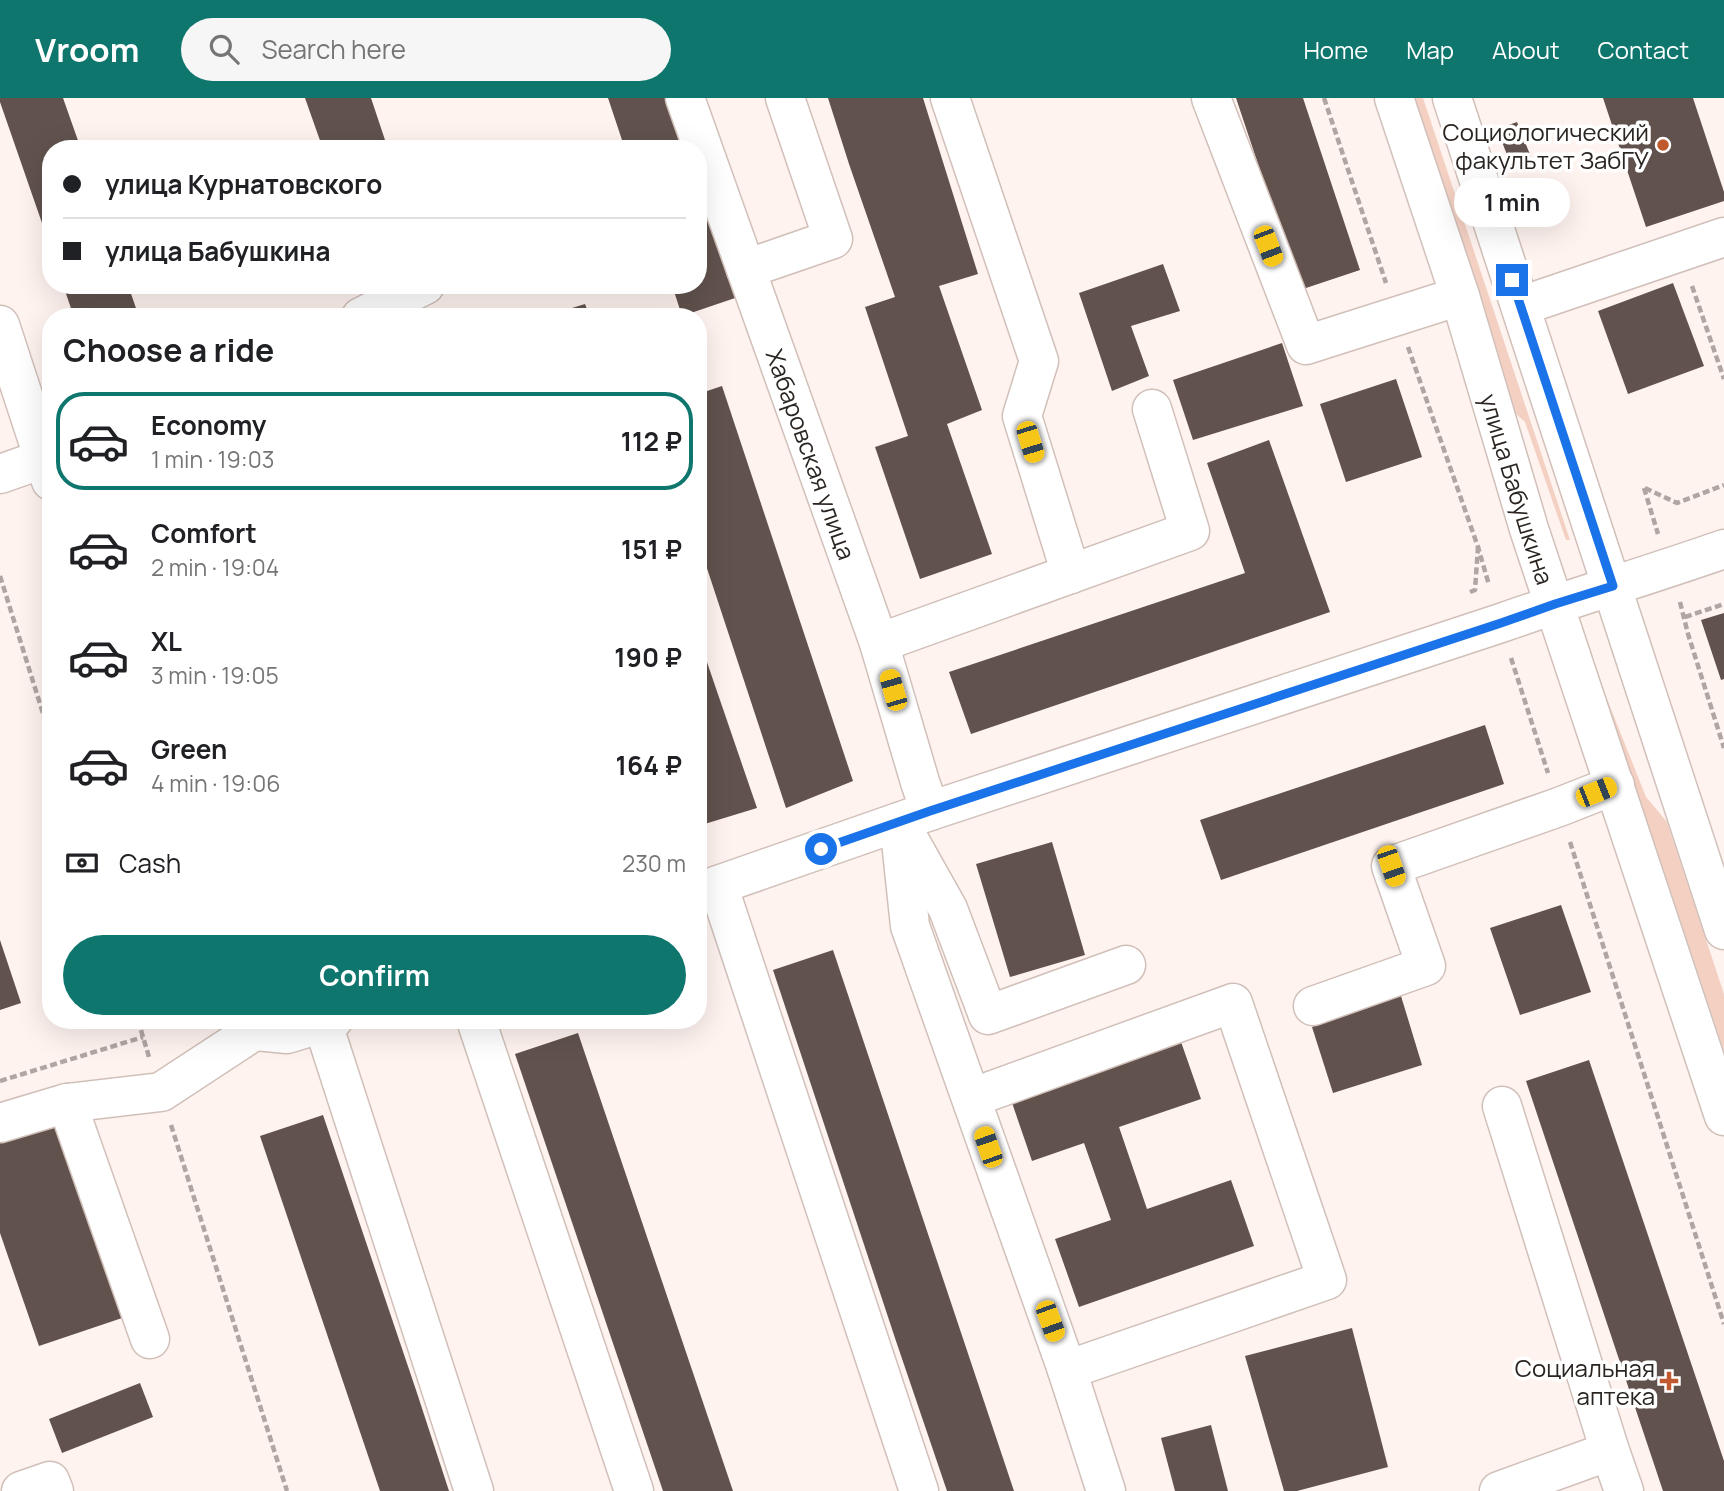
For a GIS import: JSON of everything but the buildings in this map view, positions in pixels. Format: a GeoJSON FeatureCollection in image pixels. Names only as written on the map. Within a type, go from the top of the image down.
{"type":"FeatureCollection","features":[{"type":"Feature","properties":{"kind":"street","name":"Хабаровская улица"},"geometry":{"type":"LineString","coordinates":[[685,98],[700,140]]}},
{"type":"Feature","properties":{"kind":"street"},"geometry":{"type":"LineString","coordinates":[[746,269],[833,239],[785,98]]}},
{"type":"Feature","properties":{"kind":"street"},"geometry":{"type":"LineString","coordinates":[[950,98],[1038,361],[1022,416],[1071,574]]}},
{"type":"Feature","properties":{"kind":"street"},"geometry":{"type":"LineString","coordinates":[[1211,98],[1306,345],[1460,296]]}},
{"type":"Feature","properties":{"kind":"street","name":"улица Бабушкина"},"geometry":{"type":"LineString","coordinates":[[1394,98],[1460,296],[1529,528],[1724,1116]]}},
{"type":"Feature","properties":{"kind":"street"},"geometry":{"type":"LineString","coordinates":[[1452,98],[1724,930]]}},
{"type":"Feature","properties":{"kind":"street","name":"Хабаровская улица"},"geometry":{"type":"LineString","coordinates":[[707,160],[879,643],[914,817]]}},
{"type":"Feature","properties":{"kind":"street"},"geometry":{"type":"LineString","coordinates":[[1521,306],[1724,237]]}},
{"type":"Feature","properties":{"kind":"street"},"geometry":{"type":"LineString","coordinates":[[379,308],[407,294]]}},
{"type":"Feature","properties":{"kind":"street"},"geometry":{"type":"LineString","coordinates":[[0,325],[42,455]]}},
{"type":"Feature","properties":{"kind":"street"},"geometry":{"type":"LineString","coordinates":[[879,643],[1190,531],[1152,409]]}},
{"type":"Feature","properties":{"kind":"street"},"geometry":{"type":"LineString","coordinates":[[0,474],[42,470]]}},
{"type":"Feature","properties":{"kind":"street"},"geometry":{"type":"LineString","coordinates":[[919,1491],[708,889],[914,817],[1724,549]]}},
{"type":"Feature","properties":{"kind":"street"},"geometry":{"type":"LineString","coordinates":[[1313,1006],[1426,966],[1391,866],[1615,785]]}},
{"type":"Feature","properties":{"kind":"street"},"geometry":{"type":"LineString","coordinates":[[914,817],[988,1015],[1126,965]]}},
{"type":"Feature","properties":{"kind":"street"},"geometry":{"type":"LineString","coordinates":[[914,817],[910,926],[1067,1370],[1106,1491]]}},
{"type":"Feature","properties":{"kind":"street"},"geometry":{"type":"LineString","coordinates":[[971,1098],[1233,1003],[1327,1280],[1067,1370]]}},
{"type":"Feature","properties":{"kind":"street"},"geometry":{"type":"LineString","coordinates":[[0,1123],[67,1103],[160,1092],[242,1029]]}},
{"type":"Feature","properties":{"kind":"street"},"geometry":{"type":"LineString","coordinates":[[261,1029],[287,1034],[304,1029]]}},
{"type":"Feature","properties":{"kind":"street"},"geometry":{"type":"LineString","coordinates":[[330,1029],[474,1491]]}},
{"type":"Feature","properties":{"kind":"street"},"geometry":{"type":"LineString","coordinates":[[479,1029],[634,1491]]}},
{"type":"Feature","properties":{"kind":"street"},"geometry":{"type":"LineString","coordinates":[[67,1103],[150,1339]]}},
{"type":"Feature","properties":{"kind":"street"},"geometry":{"type":"LineString","coordinates":[[1502,1106],[1624,1491]]}},
{"type":"Feature","properties":{"kind":"street"},"geometry":{"type":"LineString","coordinates":[[1499,1491],[1610,1451]]}},
{"type":"Feature","properties":{"kind":"street"},"geometry":{"type":"LineString","coordinates":[[21,1491],[50,1481],[54,1491]]}},
{"type":"Feature","properties":{"kind":"path"},"geometry":{"type":"LineString","coordinates":[[1680,252],[1724,379]]}},
{"type":"Feature","properties":{"kind":"path"},"geometry":{"type":"LineString","coordinates":[[1644,488],[1677,503],[1724,485]]}},
{"type":"Feature","properties":{"kind":"path"},"geometry":{"type":"LineString","coordinates":[[1478,547],[1489,585]]}},
{"type":"Feature","properties":{"kind":"path"},"geometry":{"type":"LineString","coordinates":[[0,576],[42,710]]}},
{"type":"Feature","properties":{"kind":"path"},"geometry":{"type":"LineString","coordinates":[[1724,604],[1685,617],[1724,748]]}},
{"type":"Feature","properties":{"kind":"path"},"geometry":{"type":"LineString","coordinates":[[1511,658],[1724,1324]]}},
{"type":"Feature","properties":{"kind":"path"},"geometry":{"type":"LineString","coordinates":[[0,1081],[143,1037]]}},
{"type":"Feature","properties":{"kind":"path"},"geometry":{"type":"LineString","coordinates":[[160,1092],[287,1491]]}},
{"type":"Feature","properties":{"kind":"shaded area"},"geometry":{"type":"Polygon","coordinates":[[[1406,98],[1423,98],[1570,540],[1566,540],[1525,422],[1508,407],[1406,98]]]}},
{"type":"Feature","properties":{"kind":"shaded area"},"geometry":{"type":"Polygon","coordinates":[[[1601,684],[1646,797],[1667,822],[1724,994],[1724,1051],[1601,684]]]}},
{"type":"Feature","properties":{"kind":"place","name":"Социологический факультет ЗабГУ"},"geometry":{"type":"Point","coordinates":[1663,145]}},
{"type":"Feature","properties":{"kind":"place","name":"Социальная аптека"},"geometry":{"type":"Point","coordinates":[1669,1381]}},
{"type":"Feature","properties":{"kind":"route"},"geometry":{"type":"LineString","coordinates":[[821,849],[1613,586],[1512,280]]}}]}
